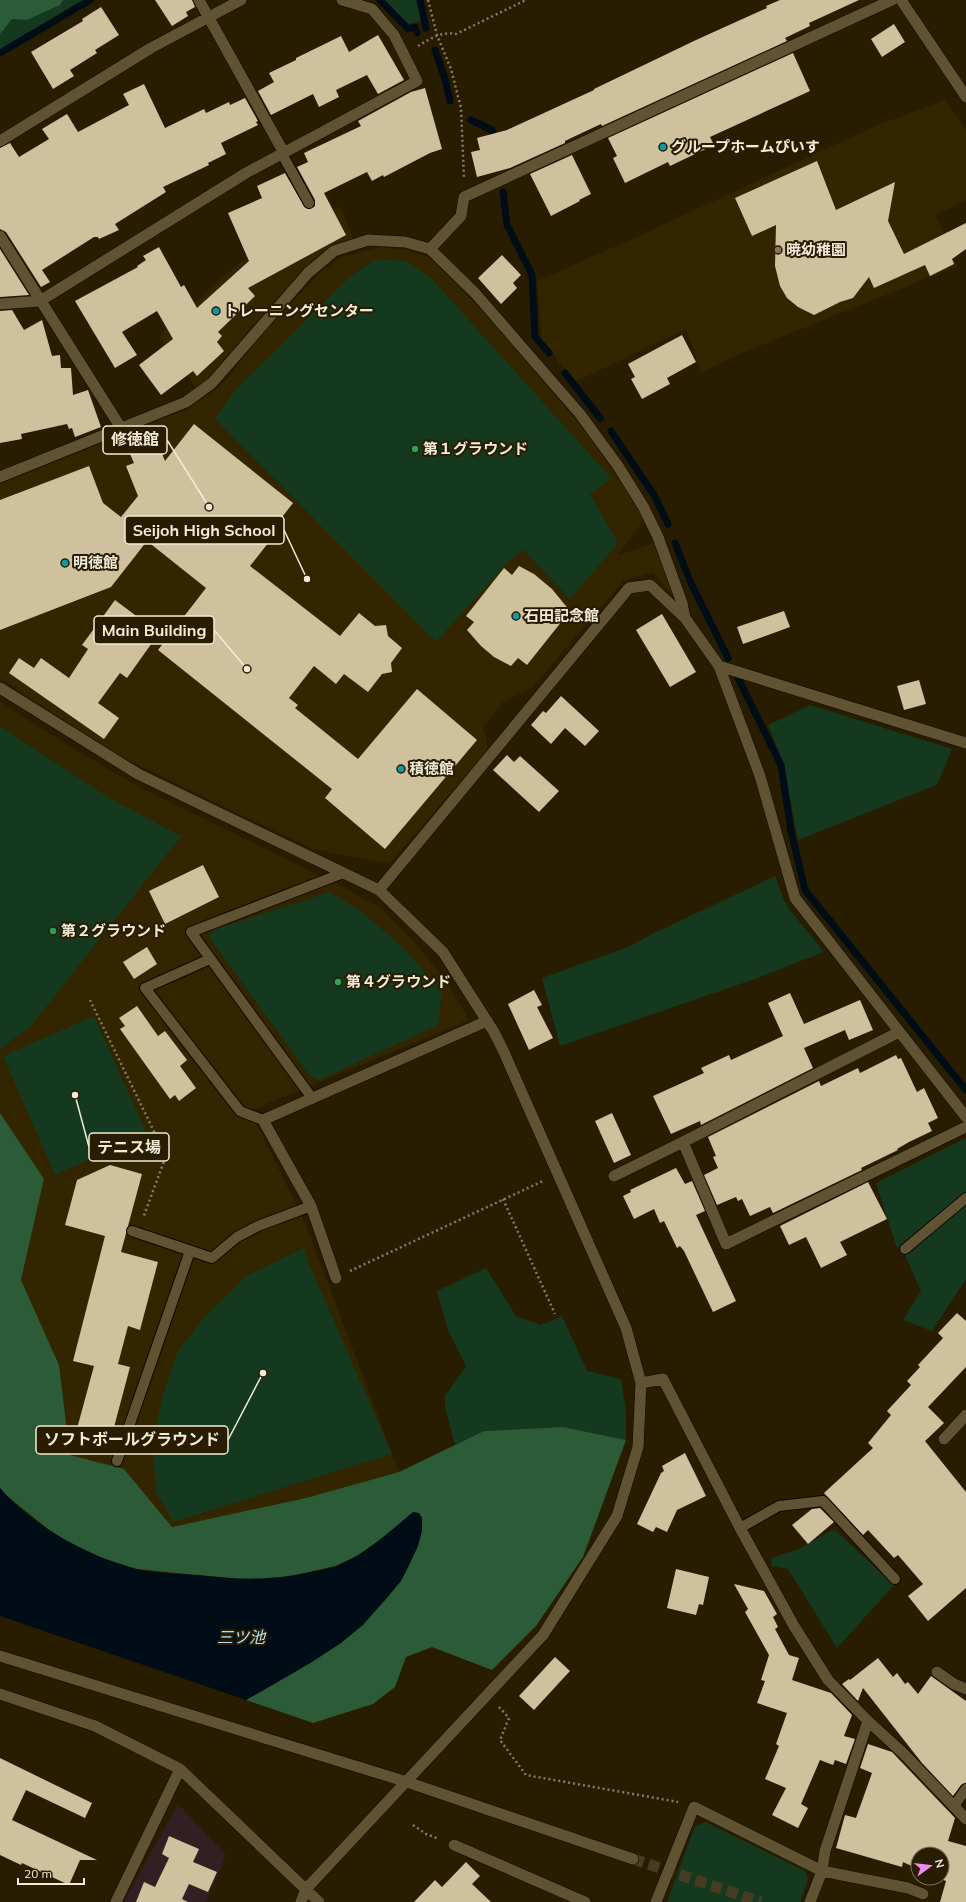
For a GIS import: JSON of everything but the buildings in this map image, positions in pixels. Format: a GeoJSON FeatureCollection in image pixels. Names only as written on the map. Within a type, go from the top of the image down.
{"type":"FeatureCollection","features":[{"type":"Feature","properties":{"kind":"street"},"geometry":{"type":"LineString","coordinates":[[199,0],[283,153]]}},
{"type":"Feature","properties":{"kind":"street"},"geometry":{"type":"LineString","coordinates":[[0,141],[151,48],[241,0]]}},
{"type":"Feature","properties":{"kind":"street"},"geometry":{"type":"LineString","coordinates":[[0,304],[40,301],[240,177],[417,81],[394,35],[372,9],[342,0]]}},
{"type":"Feature","properties":{"kind":"street"},"geometry":{"type":"LineString","coordinates":[[430,249],[461,216],[464,197],[892,0]]}},
{"type":"Feature","properties":{"kind":"street"},"geometry":{"type":"LineString","coordinates":[[901,0],[966,97]]}},
{"type":"Feature","properties":{"kind":"street"},"geometry":{"type":"LineString","coordinates":[[0,236],[121,428]]}},
{"type":"Feature","properties":{"kind":"street"},"geometry":{"type":"LineString","coordinates":[[0,477],[186,402],[212,383],[308,273],[334,251],[368,240],[405,242],[430,249],[474,293],[566,398],[618,466],[644,508],[658,537],[682,603],[685,618]]}},
{"type":"Feature","properties":{"kind":"street"},"geometry":{"type":"LineString","coordinates":[[379,890],[629,588],[650,585],[685,618],[719,666],[760,776],[795,898],[966,1117]]}},
{"type":"Feature","properties":{"kind":"street"},"geometry":{"type":"LineString","coordinates":[[719,666],[966,743]]}},
{"type":"Feature","properties":{"kind":"street"},"geometry":{"type":"LineString","coordinates":[[0,688],[138,774],[379,890],[443,952],[487,1021],[503,1050],[626,1328],[641,1383],[638,1447],[617,1516],[543,1635],[306,1889],[301,1902]]}},
{"type":"Feature","properties":{"kind":"street"},"geometry":{"type":"LineString","coordinates":[[336,1278],[311,1206],[263,1120],[487,1021]]}},
{"type":"Feature","properties":{"kind":"street"},"geometry":{"type":"LineString","coordinates":[[614,1176],[899,1032]]}},
{"type":"Feature","properties":{"kind":"street"},"geometry":{"type":"LineString","coordinates":[[683,1142],[726,1244],[966,1127]]}},
{"type":"Feature","properties":{"kind":"street"},"geometry":{"type":"LineString","coordinates":[[641,1383],[663,1379],[740,1528],[794,1626],[828,1680],[868,1721],[904,1754],[966,1819]]}},
{"type":"Feature","properties":{"kind":"street"},"geometry":{"type":"LineString","coordinates":[[944,1439],[966,1415]]}},
{"type":"Feature","properties":{"kind":"street"},"geometry":{"type":"LineString","coordinates":[[0,1656],[407,1782],[633,1859]]}},
{"type":"Feature","properties":{"kind":"street"},"geometry":{"type":"LineString","coordinates":[[937,1672],[954,1684],[966,1689]]}},
{"type":"Feature","properties":{"kind":"street"},"geometry":{"type":"LineString","coordinates":[[0,1694],[95,1726],[180,1770],[319,1902]]}},
{"type":"Feature","properties":{"kind":"street"},"geometry":{"type":"LineString","coordinates":[[810,1902],[822,1870],[825,1851],[868,1721]]}},
{"type":"Feature","properties":{"kind":"street"},"geometry":{"type":"LineString","coordinates":[[116,1902],[180,1770]]}},
{"type":"Feature","properties":{"kind":"street"},"geometry":{"type":"LineString","coordinates":[[656,1902],[694,1807],[822,1870],[908,1888],[923,1894]]}},
{"type":"Feature","properties":{"kind":"street"},"geometry":{"type":"LineString","coordinates":[[454,1845],[585,1902]]}},
{"type":"Feature","properties":{"kind":"lane"},"geometry":{"type":"LineString","coordinates":[[283,153],[309,203]]}},
{"type":"Feature","properties":{"kind":"lane"},"geometry":{"type":"LineString","coordinates":[[312,1098],[191,932],[343,873]]}},
{"type":"Feature","properties":{"kind":"lane"},"geometry":{"type":"LineString","coordinates":[[210,959],[145,988],[240,1111],[263,1120]]}},
{"type":"Feature","properties":{"kind":"lane"},"geometry":{"type":"LineString","coordinates":[[905,1249],[966,1198]]}},
{"type":"Feature","properties":{"kind":"lane"},"geometry":{"type":"LineString","coordinates":[[135,1232],[212,1258],[244,1234],[258,1226],[311,1206]]}},
{"type":"Feature","properties":{"kind":"lane"},"geometry":{"type":"LineString","coordinates":[[117,1461],[190,1250]]}},
{"type":"Feature","properties":{"kind":"lane"},"geometry":{"type":"LineString","coordinates":[[740,1528],[779,1506],[823,1501],[895,1579]]}},
{"type":"Feature","properties":{"kind":"lane"},"geometry":{"type":"LineString","coordinates":[[954,1806],[966,1788]]}},
{"type":"Feature","properties":{"kind":"path"},"geometry":{"type":"LineString","coordinates":[[428,0],[437,35],[451,69],[461,108],[464,197]]}},
{"type":"Feature","properties":{"kind":"path"},"geometry":{"type":"LineString","coordinates":[[403,54],[437,35],[448,32],[456,34],[526,0]]}},
{"type":"Feature","properties":{"kind":"path"},"geometry":{"type":"LineString","coordinates":[[90,1000],[166,1156],[135,1232]]}},
{"type":"Feature","properties":{"kind":"path"},"geometry":{"type":"LineString","coordinates":[[336,1278],[558,1174]]}},
{"type":"Feature","properties":{"kind":"path"},"geometry":{"type":"LineString","coordinates":[[503,1199],[555,1314]]}},
{"type":"Feature","properties":{"kind":"path"},"geometry":{"type":"LineString","coordinates":[[496,1704],[509,1718],[500,1740],[526,1775],[677,1802],[694,1807]]}},
{"type":"Feature","properties":{"kind":"path"},"geometry":{"type":"LineString","coordinates":[[413,1825],[426,1834]]}},
{"type":"Feature","properties":{"kind":"shaded area","name":"暁幼稚園"},"geometry":{"type":"Polygon","coordinates":[[[945,100],[966,130],[966,200],[936,215],[957,266],[730,358],[701,373],[686,329],[575,382],[542,342],[537,281],[641,235],[875,126],[945,100]]]}},
{"type":"Feature","properties":{"kind":"shaded area"},"geometry":{"type":"Polygon","coordinates":[[[341,206],[353,240],[333,245],[315,258],[268,308],[205,382],[195,387],[159,336],[239,263],[341,206]]]}},
{"type":"Feature","properties":{"kind":"shaded area"},"geometry":{"type":"Polygon","coordinates":[[[378,247],[405,250],[428,257],[438,265],[485,314],[551,390],[590,437],[640,510],[643,521],[618,555],[655,543],[680,605],[653,572],[624,580],[532,688],[503,702],[483,727],[487,741],[487,751],[389,864],[312,849],[117,755],[0,678],[0,484],[188,409],[213,392],[227,379],[264,331],[322,271],[342,257],[378,247]]]}},
{"type":"Feature","properties":{"kind":"shaded area"},"geometry":{"type":"Polygon","coordinates":[[[0,702],[74,749],[147,791],[337,884],[382,909],[415,943],[446,980],[469,1020],[250,1111],[304,1220],[399,1472],[306,1498],[172,1528],[124,1469],[70,1455],[59,1365],[21,1280],[44,1179],[0,1113],[0,702]]]}},
{"type":"Feature","properties":{"kind":"shaded area"},"geometry":{"type":"Polygon","coordinates":[[[178,1804],[226,1855],[206,1902],[124,1902],[178,1804]]]}},
{"type":"Feature","properties":{"kind":"green space"},"geometry":{"type":"Polygon","coordinates":[[[0,0],[87,0],[0,51],[0,0]]]}},
{"type":"Feature","properties":{"kind":"green space"},"geometry":{"type":"Polygon","coordinates":[[[0,0],[63,0],[60,5],[27,20],[12,19],[0,34],[0,0]]]}},
{"type":"Feature","properties":{"kind":"green space"},"geometry":{"type":"Polygon","coordinates":[[[383,0],[417,0],[421,21],[409,24],[383,0]]]}},
{"type":"Feature","properties":{"kind":"green space","name":"第１グラウンド"},"geometry":{"type":"Polygon","coordinates":[[[376,259],[407,261],[432,279],[611,478],[590,494],[618,543],[570,599],[523,550],[509,561],[436,642],[215,419],[236,389],[352,275],[376,259]]]}},
{"type":"Feature","properties":{"kind":"green space"},"geometry":{"type":"Polygon","coordinates":[[[810,705],[952,749],[937,785],[798,840],[783,762],[768,725],[810,705]]]}},
{"type":"Feature","properties":{"kind":"green space","name":"第２グラウンド"},"geometry":{"type":"Polygon","coordinates":[[[0,726],[111,799],[181,836],[31,1026],[0,1049],[0,726]]]}},
{"type":"Feature","properties":{"kind":"green space"},"geometry":{"type":"Polygon","coordinates":[[[775,876],[786,905],[824,952],[755,979],[560,1046],[542,978],[628,947],[654,933],[775,876]]]}},
{"type":"Feature","properties":{"kind":"green space","name":"第４グラウンド"},"geometry":{"type":"Polygon","coordinates":[[[330,892],[362,912],[407,951],[442,993],[438,1025],[319,1080],[310,1076],[209,937],[213,930],[330,892]]]}},
{"type":"Feature","properties":{"kind":"green space"},"geometry":{"type":"Polygon","coordinates":[[[94,1016],[147,1134],[55,1175],[3,1056],[94,1016]]]}},
{"type":"Feature","properties":{"kind":"green space"},"geometry":{"type":"Polygon","coordinates":[[[0,1113],[44,1179],[21,1280],[59,1365],[70,1455],[124,1469],[172,1527],[306,1498],[399,1472],[484,1431],[563,1427],[626,1440],[583,1557],[536,1626],[492,1670],[432,1647],[406,1657],[395,1687],[373,1704],[313,1723],[246,1700],[330,1649],[367,1619],[403,1577],[418,1546],[385,1536],[357,1556],[335,1566],[284,1578],[247,1580],[137,1569],[102,1558],[58,1537],[8,1497],[0,1488],[0,1113]]]}},
{"type":"Feature","properties":{"kind":"green space"},"geometry":{"type":"Polygon","coordinates":[[[966,1138],[966,1192],[897,1248],[876,1183],[966,1138]]]}},
{"type":"Feature","properties":{"kind":"green space"},"geometry":{"type":"Polygon","coordinates":[[[966,1204],[966,1279],[932,1331],[903,1320],[921,1291],[905,1255],[966,1204]]]}},
{"type":"Feature","properties":{"kind":"green space"},"geometry":{"type":"Polygon","coordinates":[[[304,1248],[307,1259],[392,1454],[173,1522],[156,1492],[152,1445],[163,1394],[178,1351],[207,1314],[246,1276],[304,1248]]]}},
{"type":"Feature","properties":{"kind":"green space"},"geometry":{"type":"Polygon","coordinates":[[[486,1268],[516,1316],[541,1325],[562,1316],[587,1371],[621,1379],[626,1411],[626,1440],[563,1427],[484,1431],[455,1445],[445,1407],[445,1396],[466,1366],[448,1330],[437,1291],[486,1268]]]}},
{"type":"Feature","properties":{"kind":"green space"},"geometry":{"type":"Polygon","coordinates":[[[834,1529],[894,1585],[837,1648],[788,1569],[772,1566],[771,1558],[799,1549],[834,1529]]]}},
{"type":"Feature","properties":{"kind":"green space"},"geometry":{"type":"Polygon","coordinates":[[[706,1822],[805,1871],[808,1879],[800,1902],[667,1902],[695,1826],[706,1822]]]}},
{"type":"Feature","properties":{"kind":"water","name":"三ツ池"},"geometry":{"type":"Polygon","coordinates":[[[0,1488],[28,1515],[62,1538],[80,1548],[136,1569],[163,1573],[247,1579],[297,1575],[334,1567],[348,1561],[377,1542],[413,1512],[419,1513],[422,1518],[422,1531],[418,1546],[401,1581],[363,1625],[341,1643],[312,1662],[246,1700],[0,1616],[0,1488]]]}},
{"type":"Feature","properties":{"kind":"waterway"},"geometry":{"type":"LineString","coordinates":[[0,53],[90,0]]}},
{"type":"Feature","properties":{"kind":"waterway"},"geometry":{"type":"LineString","coordinates":[[380,0],[408,29],[415,27],[417,33]]}},
{"type":"Feature","properties":{"kind":"waterway"},"geometry":{"type":"LineString","coordinates":[[420,0],[426,28]]}},
{"type":"Feature","properties":{"kind":"waterway"},"geometry":{"type":"LineString","coordinates":[[435,50],[445,79],[450,101]]}},
{"type":"Feature","properties":{"kind":"waterway"},"geometry":{"type":"LineString","coordinates":[[471,120],[492,130],[495,142]]}},
{"type":"Feature","properties":{"kind":"waterway"},"geometry":{"type":"LineString","coordinates":[[503,192],[507,225],[532,275],[535,337],[549,353]]}},
{"type":"Feature","properties":{"kind":"waterway"},"geometry":{"type":"LineString","coordinates":[[565,373],[600,418]]}},
{"type":"Feature","properties":{"kind":"waterway"},"geometry":{"type":"LineString","coordinates":[[611,431],[654,495],[668,524]]}},
{"type":"Feature","properties":{"kind":"waterway"},"geometry":{"type":"LineString","coordinates":[[675,543],[690,581],[728,658]]}},
{"type":"Feature","properties":{"kind":"waterway"},"geometry":{"type":"LineString","coordinates":[[738,678],[781,765],[791,831],[805,890],[966,1090]]}},
{"type":"Feature","properties":{"kind":"tunnel"},"geometry":{"type":"LineString","coordinates":[[633,1859],[761,1902]]}},
{"type":"Feature","properties":{"kind":"place","name":"グループホームぴいす"},"geometry":{"type":"Point","coordinates":[663,147]}},
{"type":"Feature","properties":{"kind":"place","name":"暁幼稚園"},"geometry":{"type":"Point","coordinates":[778,250]}},
{"type":"Feature","properties":{"kind":"place","name":"トレーニングセンター"},"geometry":{"type":"Point","coordinates":[216,311]}},
{"type":"Feature","properties":{"kind":"place","name":"第１グラウンド"},"geometry":{"type":"Point","coordinates":[415,449]}},
{"type":"Feature","properties":{"kind":"place","name":"修徳館"},"geometry":{"type":"Point","coordinates":[209,507]}},
{"type":"Feature","properties":{"kind":"place","name":"明徳館"},"geometry":{"type":"Point","coordinates":[65,563]}},
{"type":"Feature","properties":{"kind":"place","name":"Seijoh High School"},"geometry":{"type":"Point","coordinates":[307,579]}},
{"type":"Feature","properties":{"kind":"place","name":"石田記念館"},"geometry":{"type":"Point","coordinates":[516,616]}},
{"type":"Feature","properties":{"kind":"place","name":"Main Building"},"geometry":{"type":"Point","coordinates":[247,669]}},
{"type":"Feature","properties":{"kind":"place","name":"積徳館"},"geometry":{"type":"Point","coordinates":[401,769]}},
{"type":"Feature","properties":{"kind":"place","name":"第２グラウンド"},"geometry":{"type":"Point","coordinates":[53,931]}},
{"type":"Feature","properties":{"kind":"place","name":"第４グラウンド"},"geometry":{"type":"Point","coordinates":[338,982]}},
{"type":"Feature","properties":{"kind":"place","name":"テニス場"},"geometry":{"type":"Point","coordinates":[75,1095]}},
{"type":"Feature","properties":{"kind":"place","name":"ソフトボールグラウンド"},"geometry":{"type":"Point","coordinates":[263,1373]}}]}
